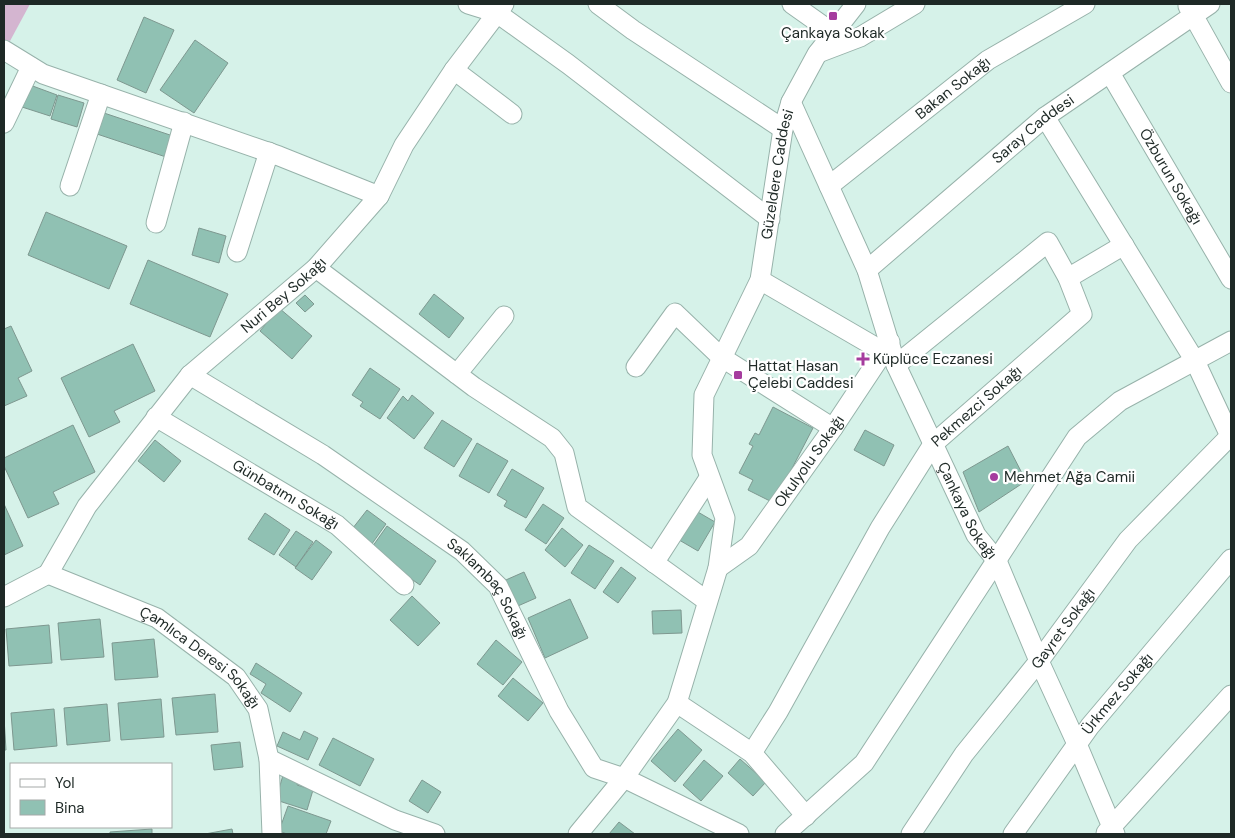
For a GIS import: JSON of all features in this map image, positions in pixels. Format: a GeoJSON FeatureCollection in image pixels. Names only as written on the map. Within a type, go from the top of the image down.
{"type":"FeatureCollection","features":[{"type":"Feature","properties":{"kind":"street"},"geometry":{"type":"LineString","coordinates":[[468,4],[500,9],[568,64],[770,219]]}},
{"type":"Feature","properties":{"kind":"street"},"geometry":{"type":"LineString","coordinates":[[598,4],[633,30],[783,129]]}},
{"type":"Feature","properties":{"kind":"street"},"geometry":{"type":"LineString","coordinates":[[792,4],[833,33]]}},
{"type":"Feature","properties":{"kind":"street","name":"Güzeldere Caddesi"},"geometry":{"type":"LineString","coordinates":[[579,834],[624,778],[677,703],[718,568],[725,518],[702,455],[704,396],[721,357],[732,342],[760,280],[783,129],[791,102],[817,54],[856,4]]}},
{"type":"Feature","properties":{"kind":"street"},"geometry":{"type":"LineString","coordinates":[[817,54],[860,38],[915,4]]}},
{"type":"Feature","properties":{"kind":"street","name":"Bakan Sokağı"},"geometry":{"type":"LineString","coordinates":[[829,186],[988,60],[1085,4]]}},
{"type":"Feature","properties":{"kind":"street","name":"Saray Caddesi"},"geometry":{"type":"LineString","coordinates":[[867,270],[1046,117],[1110,73],[1190,10],[1210,4]]}},
{"type":"Feature","properties":{"kind":"street","name":"Nuri Bey Sokağı"},"geometry":{"type":"LineString","coordinates":[[48,574],[87,506],[190,375],[316,268],[379,196],[404,145],[454,70],[500,9]]}},
{"type":"Feature","properties":{"kind":"street"},"geometry":{"type":"LineString","coordinates":[[1190,10],[1231,83]]}},
{"type":"Feature","properties":{"kind":"street"},"geometry":{"type":"LineString","coordinates":[[4,50],[43,74],[269,152],[379,196]]}},
{"type":"Feature","properties":{"kind":"street"},"geometry":{"type":"LineString","coordinates":[[4,123],[31,67]]}},
{"type":"Feature","properties":{"kind":"street"},"geometry":{"type":"LineString","coordinates":[[454,70],[512,114]]}},
{"type":"Feature","properties":{"kind":"street","name":"Özburun Sokağı"},"geometry":{"type":"LineString","coordinates":[[1110,73],[1231,280]]}},
{"type":"Feature","properties":{"kind":"street"},"geometry":{"type":"LineString","coordinates":[[70,186],[101,94]]}},
{"type":"Feature","properties":{"kind":"street","name":"Çankaya Sokağı"},"geometry":{"type":"LineString","coordinates":[[791,102],[867,270],[890,353],[976,535],[998,561],[1038,661],[1077,744],[1111,831]]}},
{"type":"Feature","properties":{"kind":"street"},"geometry":{"type":"LineString","coordinates":[[1046,117],[1195,361],[1231,437]]}},
{"type":"Feature","properties":{"kind":"street"},"geometry":{"type":"LineString","coordinates":[[156,223],[184,122]]}},
{"type":"Feature","properties":{"kind":"street"},"geometry":{"type":"LineString","coordinates":[[237,252],[269,152]]}},
{"type":"Feature","properties":{"kind":"street","name":"Pekmezci Sokağı"},"geometry":{"type":"LineString","coordinates":[[752,752],[778,712],[880,528],[933,444],[1082,314],[1068,278],[1048,242],[890,353]]}},
{"type":"Feature","properties":{"kind":"street"},"geometry":{"type":"LineString","coordinates":[[1068,278],[1124,245]]}},
{"type":"Feature","properties":{"kind":"street"},"geometry":{"type":"LineString","coordinates":[[316,268],[457,374],[552,438],[564,453],[577,507],[707,600]]}},
{"type":"Feature","properties":{"kind":"street"},"geometry":{"type":"LineString","coordinates":[[760,280],[890,353]]}},
{"type":"Feature","properties":{"kind":"street"},"geometry":{"type":"LineString","coordinates":[[636,366],[675,313],[721,357],[833,428]]}},
{"type":"Feature","properties":{"kind":"street"},"geometry":{"type":"LineString","coordinates":[[457,374],[504,316]]}},
{"type":"Feature","properties":{"kind":"street"},"geometry":{"type":"LineString","coordinates":[[785,834],[864,763],[998,561],[1077,437],[1120,400],[1231,341]]}},
{"type":"Feature","properties":{"kind":"street","name":"Okulyolu Sokağı"},"geometry":{"type":"LineString","coordinates":[[718,568],[749,546],[833,428],[890,353]]}},
{"type":"Feature","properties":{"kind":"street","name":"Saklambaç Sokağı"},"geometry":{"type":"LineString","coordinates":[[190,375],[323,455],[462,550],[498,586],[559,711],[594,768],[624,778],[739,834]]}},
{"type":"Feature","properties":{"kind":"street","name":"Günbatımı Sokağı"},"geometry":{"type":"LineString","coordinates":[[156,418],[337,525],[404,585]]}},
{"type":"Feature","properties":{"kind":"street","name":"Gayret Sokağı"},"geometry":{"type":"LineString","coordinates":[[911,834],[964,754],[1038,661],[1128,540],[1231,437]]}},
{"type":"Feature","properties":{"kind":"street"},"geometry":{"type":"LineString","coordinates":[[654,563],[709,478]]}},
{"type":"Feature","properties":{"kind":"street","name":"Ürkmez Sokağı"},"geometry":{"type":"LineString","coordinates":[[1013,834],[1090,726],[1231,560]]}},
{"type":"Feature","properties":{"kind":"street"},"geometry":{"type":"LineString","coordinates":[[4,597],[48,574]]}},
{"type":"Feature","properties":{"kind":"street","name":"Çamlıca Deresi Sokağı"},"geometry":{"type":"LineString","coordinates":[[48,574],[157,618],[236,677],[258,709],[269,759],[272,834]]}},
{"type":"Feature","properties":{"kind":"street"},"geometry":{"type":"LineString","coordinates":[[1111,831],[1231,695]]}},
{"type":"Feature","properties":{"kind":"street"},"geometry":{"type":"LineString","coordinates":[[677,703],[752,752],[806,816]]}},
{"type":"Feature","properties":{"kind":"street"},"geometry":{"type":"LineString","coordinates":[[269,759],[392,827],[435,834]]}},
{"type":"Feature","properties":{"kind":"shaded area"},"geometry":{"type":"Polygon","coordinates":[[[4,4],[30,4],[10,41],[4,40],[4,4]]]}},
{"type":"Feature","properties":{"kind":"building"},"geometry":{"type":"Polygon","coordinates":[[[144,17],[174,30],[146,93],[117,80],[144,17]]]}},
{"type":"Feature","properties":{"kind":"building"},"geometry":{"type":"Polygon","coordinates":[[[195,40],[228,63],[194,113],[160,90],[195,40]]]}},
{"type":"Feature","properties":{"kind":"building"},"geometry":{"type":"Polygon","coordinates":[[[30,85],[57,95],[50,116],[22,107],[30,85]]]}},
{"type":"Feature","properties":{"kind":"building"},"geometry":{"type":"Polygon","coordinates":[[[58,95],[84,103],[77,127],[51,119],[58,95]]]}},
{"type":"Feature","properties":{"kind":"building"},"geometry":{"type":"Polygon","coordinates":[[[104,113],[173,136],[166,157],[97,134],[104,113]]]}},
{"type":"Feature","properties":{"kind":"building"},"geometry":{"type":"Polygon","coordinates":[[[46,212],[127,246],[109,289],[28,255],[46,212]]]}},
{"type":"Feature","properties":{"kind":"building"},"geometry":{"type":"Polygon","coordinates":[[[199,228],[226,236],[219,263],[192,255],[199,228]]]}},
{"type":"Feature","properties":{"kind":"building"},"geometry":{"type":"Polygon","coordinates":[[[148,260],[228,294],[210,337],[130,304],[148,260]]]}},
{"type":"Feature","properties":{"kind":"building"},"geometry":{"type":"Polygon","coordinates":[[[434,294],[464,318],[449,338],[419,314],[434,294]]]}},
{"type":"Feature","properties":{"kind":"building"},"geometry":{"type":"Polygon","coordinates":[[[305,295],[314,304],[305,312],[296,303],[305,295]]]}},
{"type":"Feature","properties":{"kind":"building"},"geometry":{"type":"Polygon","coordinates":[[[279,308],[312,336],[292,359],[260,331],[279,308]]]}},
{"type":"Feature","properties":{"kind":"building"},"geometry":{"type":"Polygon","coordinates":[[[11,326],[32,371],[18,378],[27,396],[4,406],[4,329],[11,326]]]}},
{"type":"Feature","properties":{"kind":"building"},"geometry":{"type":"Polygon","coordinates":[[[133,344],[155,391],[114,411],[120,422],[89,437],[61,378],[133,344]]]}},
{"type":"Feature","properties":{"kind":"building"},"geometry":{"type":"Polygon","coordinates":[[[370,368],[400,389],[380,419],[360,406],[363,402],[352,395],[370,368]]]}},
{"type":"Feature","properties":{"kind":"building"},"geometry":{"type":"Polygon","coordinates":[[[412,395],[434,413],[414,439],[387,418],[403,396],[408,401],[412,395]]]}},
{"type":"Feature","properties":{"kind":"building"},"geometry":{"type":"Polygon","coordinates":[[[773,407],[813,428],[774,503],[748,490],[753,480],[739,473],[753,446],[749,444],[755,433],[759,435],[773,407]]]}},
{"type":"Feature","properties":{"kind":"building"},"geometry":{"type":"Polygon","coordinates":[[[442,420],[472,439],[454,467],[424,448],[442,420]]]}},
{"type":"Feature","properties":{"kind":"building"},"geometry":{"type":"Polygon","coordinates":[[[73,425],[95,472],[53,492],[59,504],[28,518],[4,466],[4,458],[73,425]]]}},
{"type":"Feature","properties":{"kind":"building"},"geometry":{"type":"Polygon","coordinates":[[[865,430],[894,445],[884,466],[854,450],[865,430]]]}},
{"type":"Feature","properties":{"kind":"building"},"geometry":{"type":"Polygon","coordinates":[[[155,440],[181,461],[164,482],[138,461],[155,440]]]}},
{"type":"Feature","properties":{"kind":"building"},"geometry":{"type":"Polygon","coordinates":[[[477,443],[508,461],[489,493],[459,476],[477,443]]]}},
{"type":"Feature","properties":{"kind":"building","name":"Mehmet Ağa Camii"},"geometry":{"type":"Polygon","coordinates":[[[1008,446],[1026,481],[979,512],[963,472],[1008,446]]]}},
{"type":"Feature","properties":{"kind":"building"},"geometry":{"type":"Polygon","coordinates":[[[512,469],[544,488],[526,518],[504,506],[507,501],[497,495],[512,469]]]}},
{"type":"Feature","properties":{"kind":"building"},"geometry":{"type":"Polygon","coordinates":[[[4,504],[23,546],[4,555],[4,504]]]}},
{"type":"Feature","properties":{"kind":"building"},"geometry":{"type":"Polygon","coordinates":[[[543,504],[564,518],[546,544],[525,530],[543,504]]]}},
{"type":"Feature","properties":{"kind":"building"},"geometry":{"type":"Polygon","coordinates":[[[691,508],[715,522],[698,551],[674,537],[691,508]]]}},
{"type":"Feature","properties":{"kind":"building"},"geometry":{"type":"Polygon","coordinates":[[[367,510],[386,524],[369,548],[349,533],[367,510]]]}},
{"type":"Feature","properties":{"kind":"building"},"geometry":{"type":"Polygon","coordinates":[[[265,513],[290,530],[274,555],[248,539],[265,513]]]}},
{"type":"Feature","properties":{"kind":"building"},"geometry":{"type":"Polygon","coordinates":[[[387,526],[436,561],[420,585],[370,550],[387,526]]]}},
{"type":"Feature","properties":{"kind":"building"},"geometry":{"type":"Polygon","coordinates":[[[562,528],[583,545],[565,567],[545,550],[562,528]]]}},
{"type":"Feature","properties":{"kind":"building"},"geometry":{"type":"Polygon","coordinates":[[[296,531],[313,542],[296,567],[279,555],[296,531]]]}},
{"type":"Feature","properties":{"kind":"building"},"geometry":{"type":"Polygon","coordinates":[[[316,540],[332,552],[312,580],[295,568],[316,540]]]}},
{"type":"Feature","properties":{"kind":"building"},"geometry":{"type":"Polygon","coordinates":[[[589,545],[614,561],[595,589],[571,573],[589,545]]]}},
{"type":"Feature","properties":{"kind":"building"},"geometry":{"type":"Polygon","coordinates":[[[621,567],[636,578],[618,603],[603,592],[621,567]]]}},
{"type":"Feature","properties":{"kind":"building"},"geometry":{"type":"Polygon","coordinates":[[[524,572],[536,598],[511,609],[499,583],[524,572]]]}},
{"type":"Feature","properties":{"kind":"building"},"geometry":{"type":"Polygon","coordinates":[[[412,596],[440,623],[418,646],[390,620],[412,596]]]}},
{"type":"Feature","properties":{"kind":"building"},"geometry":{"type":"Polygon","coordinates":[[[570,599],[588,638],[545,658],[528,618],[570,599]]]}},
{"type":"Feature","properties":{"kind":"building"},"geometry":{"type":"Polygon","coordinates":[[[681,610],[682,633],[653,634],[652,611],[681,610]]]}},
{"type":"Feature","properties":{"kind":"building"},"geometry":{"type":"Polygon","coordinates":[[[100,619],[104,657],[61,660],[58,623],[100,619]]]}},
{"type":"Feature","properties":{"kind":"building"},"geometry":{"type":"Polygon","coordinates":[[[49,625],[52,663],[9,666],[6,629],[49,625]]]}},
{"type":"Feature","properties":{"kind":"building"},"geometry":{"type":"Polygon","coordinates":[[[154,639],[158,677],[115,680],[112,643],[154,639]]]}},
{"type":"Feature","properties":{"kind":"building"},"geometry":{"type":"Polygon","coordinates":[[[496,640],[522,662],[503,685],[477,664],[496,640]]]}},
{"type":"Feature","properties":{"kind":"building"},"geometry":{"type":"Polygon","coordinates":[[[256,663],[302,693],[290,712],[261,693],[266,684],[250,674],[256,663]]]}},
{"type":"Feature","properties":{"kind":"building"},"geometry":{"type":"Polygon","coordinates":[[[513,678],[543,703],[528,721],[498,696],[513,678]]]}},
{"type":"Feature","properties":{"kind":"building"},"geometry":{"type":"Polygon","coordinates":[[[215,694],[218,732],[176,735],[172,698],[215,694]]]}},
{"type":"Feature","properties":{"kind":"building"},"geometry":{"type":"Polygon","coordinates":[[[161,699],[164,737],[121,740],[118,703],[161,699]]]}},
{"type":"Feature","properties":{"kind":"building"},"geometry":{"type":"Polygon","coordinates":[[[107,704],[110,741],[67,745],[64,708],[107,704]]]}},
{"type":"Feature","properties":{"kind":"building"},"geometry":{"type":"Polygon","coordinates":[[[54,709],[57,746],[14,750],[11,713],[54,709]]]}},
{"type":"Feature","properties":{"kind":"building"},"geometry":{"type":"Polygon","coordinates":[[[4,718],[6,750],[4,750],[4,718]]]}},
{"type":"Feature","properties":{"kind":"building"},"geometry":{"type":"Polygon","coordinates":[[[678,729],[702,750],[675,782],[651,761],[678,729]]]}},
{"type":"Feature","properties":{"kind":"building"},"geometry":{"type":"Polygon","coordinates":[[[304,731],[318,738],[308,760],[277,746],[283,732],[300,740],[304,731]]]}},
{"type":"Feature","properties":{"kind":"building"},"geometry":{"type":"Polygon","coordinates":[[[333,738],[374,759],[360,786],[319,765],[333,738]]]}},
{"type":"Feature","properties":{"kind":"building"},"geometry":{"type":"Polygon","coordinates":[[[240,742],[243,767],[214,770],[211,745],[240,742]]]}},
{"type":"Feature","properties":{"kind":"building"},"geometry":{"type":"Polygon","coordinates":[[[740,759],[766,782],[753,796],[728,773],[740,759]]]}},
{"type":"Feature","properties":{"kind":"building"},"geometry":{"type":"Polygon","coordinates":[[[704,760],[723,776],[701,801],[683,785],[704,760]]]}},
{"type":"Feature","properties":{"kind":"building"},"geometry":{"type":"Polygon","coordinates":[[[283,775],[299,780],[297,785],[313,790],[307,810],[276,800],[283,775]]]}},
{"type":"Feature","properties":{"kind":"building"},"geometry":{"type":"Polygon","coordinates":[[[422,780],[441,792],[428,813],[409,801],[422,780]]]}},
{"type":"Feature","properties":{"kind":"building"},"geometry":{"type":"Polygon","coordinates":[[[288,806],[331,821],[326,834],[287,834],[279,831],[288,806]]]}},
{"type":"Feature","properties":{"kind":"building"},"geometry":{"type":"Polygon","coordinates":[[[619,822],[635,834],[609,834],[619,822]]]}},
{"type":"Feature","properties":{"kind":"building"},"geometry":{"type":"Polygon","coordinates":[[[152,829],[152,834],[110,834],[110,832],[152,829]]]}},
{"type":"Feature","properties":{"kind":"building"},"geometry":{"type":"Polygon","coordinates":[[[232,829],[233,834],[205,834],[232,829]]]}},
{"type":"Feature","properties":{"kind":"place","name":"Çankaya Sokak"},"geometry":{"type":"Point","coordinates":[833,16]}},
{"type":"Feature","properties":{"kind":"place","name":"Küplüce Eczanesi"},"geometry":{"type":"Point","coordinates":[863,359]}},
{"type":"Feature","properties":{"kind":"place","name":"Hattat Hasan Çelebi Caddesi"},"geometry":{"type":"Point","coordinates":[738,375]}},
{"type":"Feature","properties":{"kind":"place","name":"Mehmet Ağa Camii"},"geometry":{"type":"Point","coordinates":[994,477]}}]}
